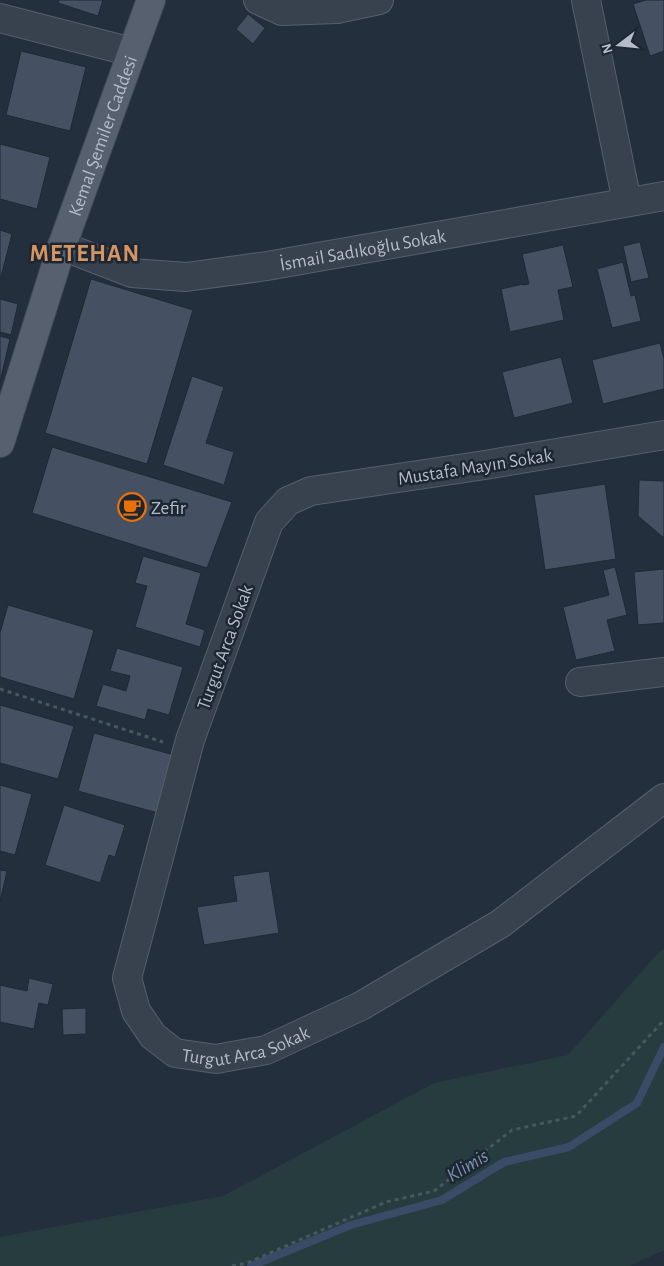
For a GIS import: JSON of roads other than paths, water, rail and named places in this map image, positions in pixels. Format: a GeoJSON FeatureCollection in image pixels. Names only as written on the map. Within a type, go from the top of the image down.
{"type":"FeatureCollection","features":[{"type":"Feature","properties":{"kind":"main road","name":"Kemal Şemiler Caddesi"},"geometry":{"type":"LineString","coordinates":[[0,442],[62,246],[151,0]]}},
{"type":"Feature","properties":{"kind":"street"},"geometry":{"type":"LineString","coordinates":[[258,0],[282,11],[337,9],[379,0]]}},
{"type":"Feature","properties":{"kind":"street"},"geometry":{"type":"LineString","coordinates":[[586,0],[627,202]]}},
{"type":"Feature","properties":{"kind":"street"},"geometry":{"type":"LineString","coordinates":[[0,18],[132,52]]}},
{"type":"Feature","properties":{"kind":"street","name":"İsmail Sadıkoğlu Sokak"},"geometry":{"type":"LineString","coordinates":[[62,246],[132,273],[186,277],[277,264],[664,196]]}},
{"type":"Feature","properties":{"kind":"street","name":"Mustafa Mayın Sokak"},"geometry":{"type":"LineString","coordinates":[[288,501],[311,492],[664,435]]}},
{"type":"Feature","properties":{"kind":"street","name":"Turgut Arca Sokak"},"geometry":{"type":"LineString","coordinates":[[288,501],[269,522],[188,750],[127,978],[136,1011],[153,1036],[175,1053],[216,1059],[266,1050],[361,1006],[500,924],[664,798]]}},
{"type":"Feature","properties":{"kind":"street"},"geometry":{"type":"LineString","coordinates":[[580,682],[664,672]]}},
{"type":"Feature","properties":{"kind":"waterway","name":"Klimis"},"geometry":{"type":"LineString","coordinates":[[251,1266],[351,1225],[442,1200],[504,1162],[569,1147],[637,1103],[664,1047]]}},
{"type":"Feature","properties":{"kind":"place","name":"Zefir"},"geometry":{"type":"Point","coordinates":[132,507]}},
{"type":"Feature","properties":{"kind":"district","name":"METEHAN"},"geometry":{"type":"Point","coordinates":[85,253]}}]}
